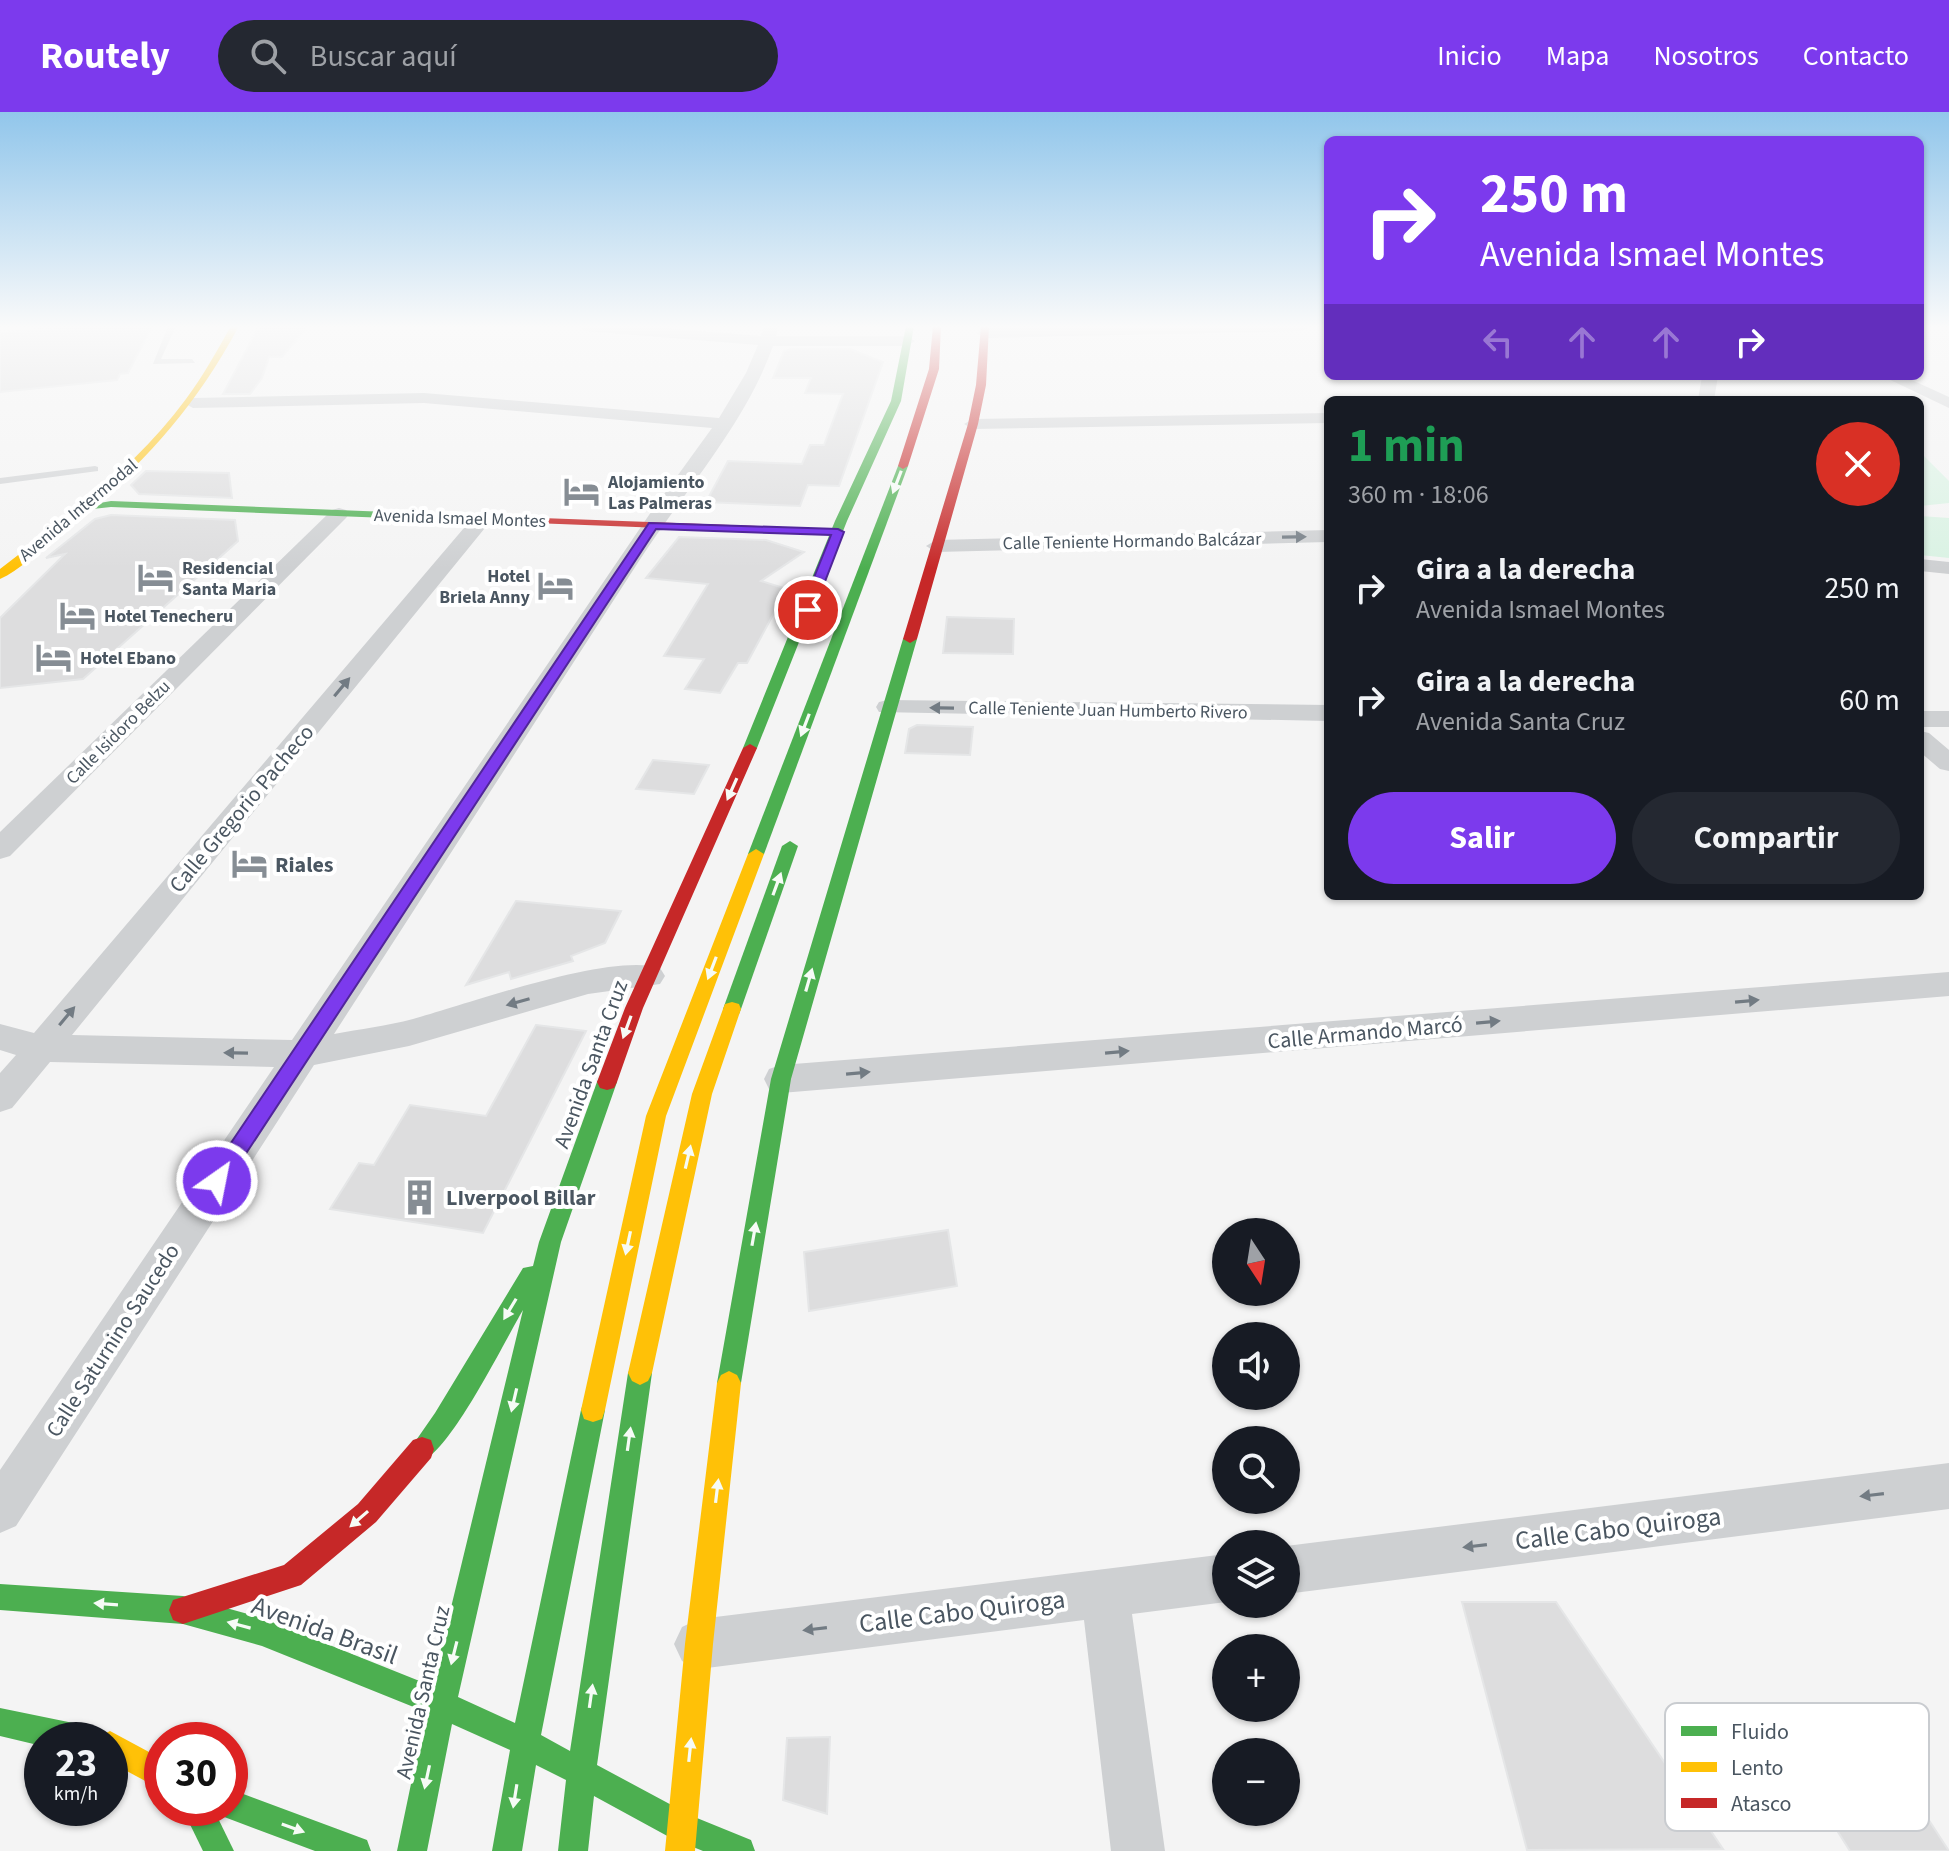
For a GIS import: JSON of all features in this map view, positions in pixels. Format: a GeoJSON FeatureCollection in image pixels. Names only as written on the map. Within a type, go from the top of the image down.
{"type":"FeatureCollection","features":[{"type":"Feature","properties":{"kind":"main road","name":"Avenida Intermodal"},"geometry":{"type":"LineString","coordinates":[[0,575],[103,491],[163,437],[189,407]]}},
{"type":"Feature","properties":{"kind":"main road","name":"Avenida Santa Cruz"},"geometry":{"type":"LineString","coordinates":[[412,1851],[442,1704],[550,1242],[649,976],[766,712],[840,527],[893,407]]}},
{"type":"Feature","properties":{"kind":"main road"},"geometry":{"type":"LineString","coordinates":[[507,1851],[524,1742],[656,1116],[908,452],[922,407]]}},
{"type":"Feature","properties":{"kind":"main road"},"geometry":{"type":"LineString","coordinates":[[939,412],[940,407]]}},
{"type":"Feature","properties":{"kind":"main road"},"geometry":{"type":"LineString","coordinates":[[680,1851],[699,1644],[733,1352],[781,1079],[976,407]]}},
{"type":"Feature","properties":{"kind":"main road"},"geometry":{"type":"LineString","coordinates":[[902,523],[931,440]]}},
{"type":"Feature","properties":{"kind":"main road","name":"Avenida Intermodal"},"geometry":{"type":"LineString","coordinates":[[68,492],[100,464]]}},
{"type":"Feature","properties":{"kind":"main road","name":"Avenida Ismael Montes"},"geometry":{"type":"LineString","coordinates":[[103,491],[119,497],[840,527]]}},
{"type":"Feature","properties":{"kind":"main road","name":"Avenida Ismael Montes"},"geometry":{"type":"LineString","coordinates":[[83,507],[111,504],[482,519],[656,520]]}},
{"type":"Feature","properties":{"kind":"main road"},"geometry":{"type":"LineString","coordinates":[[573,1851],[581,1774],[635,1397],[702,1094],[795,833]]}},
{"type":"Feature","properties":{"kind":"main road"},"geometry":{"type":"LineString","coordinates":[[183,1610],[292,1576],[367,1513],[444,1422],[550,1242]]}},
{"type":"Feature","properties":{"kind":"main road","name":"Avenida Brasil"},"geometry":{"type":"LineString","coordinates":[[0,1597],[183,1610],[309,1648],[524,1742],[682,1827],[740,1851]]}},
{"type":"Feature","properties":{"kind":"main road"},"geometry":{"type":"LineString","coordinates":[[0,1722],[24,1727]]}},
{"type":"Feature","properties":{"kind":"main road"},"geometry":{"type":"LineString","coordinates":[[248,1811],[356,1851]]}},
{"type":"Feature","properties":{"kind":"main road"},"geometry":{"type":"LineString","coordinates":[[206,1826],[219,1851]]}},
{"type":"Feature","properties":{"kind":"street"},"geometry":{"type":"LineString","coordinates":[[529,407],[723,424]]}},
{"type":"Feature","properties":{"kind":"street","name":"Calle Saturnino Saucedo"},"geometry":{"type":"LineString","coordinates":[[0,1510],[732,407]]}},
{"type":"Feature","properties":{"kind":"street"},"geometry":{"type":"LineString","coordinates":[[973,424],[1324,418]]}},
{"type":"Feature","properties":{"kind":"street","name":"Calle Isidoro Belzu"},"geometry":{"type":"LineString","coordinates":[[0,849],[339,514]]}},
{"type":"Feature","properties":{"kind":"street","name":"Calle Gregorio Pacheco"},"geometry":{"type":"LineString","coordinates":[[0,1098],[482,519]]}},
{"type":"Feature","properties":{"kind":"street","name":"Calle Teniente Hormando Balcázar"},"geometry":{"type":"LineString","coordinates":[[936,546],[1324,536]]}},
{"type":"Feature","properties":{"kind":"street"},"geometry":{"type":"LineString","coordinates":[[1924,565],[1949,568]]}},
{"type":"Feature","properties":{"kind":"street","name":"Calle Teniente Juan Humberto Rivero"},"geometry":{"type":"LineString","coordinates":[[888,707],[1324,713]]}},
{"type":"Feature","properties":{"kind":"street"},"geometry":{"type":"LineString","coordinates":[[1924,719],[1949,719]]}},
{"type":"Feature","properties":{"kind":"street"},"geometry":{"type":"LineString","coordinates":[[1924,742],[1949,763]]}},
{"type":"Feature","properties":{"kind":"street"},"geometry":{"type":"LineString","coordinates":[[0,1037],[41,1048],[300,1054],[409,1033],[588,982],[649,976]]}},
{"type":"Feature","properties":{"kind":"street","name":"Calle Armando Marcó"},"geometry":{"type":"LineString","coordinates":[[781,1079],[1949,984]]}},
{"type":"Feature","properties":{"kind":"street","name":"Calle Cabo Quiroga"},"geometry":{"type":"LineString","coordinates":[[1300,1568],[1949,1486]]}},
{"type":"Feature","properties":{"kind":"street","name":"Calle Cabo Quiroga"},"geometry":{"type":"LineString","coordinates":[[699,1644],[1212,1580]]}},
{"type":"Feature","properties":{"kind":"street"},"geometry":{"type":"LineString","coordinates":[[1105,1593],[1138,1851]]}},
{"type":"Feature","properties":{"kind":"lane"},"geometry":{"type":"LineString","coordinates":[[0,481],[100,464]]}},
{"type":"Feature","properties":{"kind":"green space"},"geometry":{"type":"Polygon","coordinates":[[[1924,456],[1949,481],[1949,503],[1924,506],[1924,456]]]}},
{"type":"Feature","properties":{"kind":"green space"},"geometry":{"type":"Polygon","coordinates":[[[1924,516],[1949,518],[1949,558],[1924,555],[1924,516]]]}},
{"type":"Feature","properties":{"kind":"building"},"geometry":{"type":"Polygon","coordinates":[[[838,407],[867,407],[839,486],[808,485],[800,506],[706,502],[728,461],[802,464],[810,445],[824,445],[838,407]]]}},
{"type":"Feature","properties":{"kind":"building"},"geometry":{"type":"Polygon","coordinates":[[[146,471],[229,473],[232,498],[139,494],[131,485],[146,471]]]}},
{"type":"Feature","properties":{"kind":"building"},"geometry":{"type":"Polygon","coordinates":[[[111,515],[235,520],[238,541],[83,679],[0,688],[0,618],[65,554],[46,558],[95,519],[111,515]]]}},
{"type":"Feature","properties":{"kind":"building"},"geometry":{"type":"Polygon","coordinates":[[[679,537],[766,540],[804,552],[761,581],[787,589],[747,663],[738,663],[720,693],[685,689],[704,659],[664,656],[708,584],[646,578],[679,537]]]}},
{"type":"Feature","properties":{"kind":"building"},"geometry":{"type":"Polygon","coordinates":[[[947,617],[1014,619],[1013,654],[943,653],[947,617]]]}},
{"type":"Feature","properties":{"kind":"building"},"geometry":{"type":"Polygon","coordinates":[[[917,725],[973,727],[970,755],[905,753],[909,729],[917,725]]]}},
{"type":"Feature","properties":{"kind":"building"},"geometry":{"type":"Polygon","coordinates":[[[653,760],[709,765],[694,794],[636,789],[653,760]]]}},
{"type":"Feature","properties":{"kind":"building"},"geometry":{"type":"Polygon","coordinates":[[[516,901],[621,911],[605,943],[571,956],[573,961],[511,979],[509,972],[466,985],[516,901]]]}},
{"type":"Feature","properties":{"kind":"building"},"geometry":{"type":"Polygon","coordinates":[[[536,1025],[586,1031],[483,1233],[330,1209],[359,1163],[374,1165],[410,1105],[486,1116],[536,1025]]]}},
{"type":"Feature","properties":{"kind":"building"},"geometry":{"type":"Polygon","coordinates":[[[948,1230],[957,1286],[809,1311],[804,1252],[948,1230]]]}},
{"type":"Feature","properties":{"kind":"building"},"geometry":{"type":"Polygon","coordinates":[[[1462,1602],[1556,1602],[1665,1763],[1665,1831],[1711,1831],[1723,1849],[1527,1850],[1462,1602]]]}},
{"type":"Feature","properties":{"kind":"building"},"geometry":{"type":"Polygon","coordinates":[[[830,1737],[827,1814],[783,1800],[787,1738],[830,1737]]]}},
{"type":"Feature","properties":{"kind":"building"},"geometry":{"type":"Polygon","coordinates":[[[1929,1820],[1949,1851],[1850,1851],[1837,1831],[1929,1831],[1929,1820]]]}},
{"type":"Feature","properties":{"kind":"traffic: fast"},"geometry":{"type":"LineString","coordinates":[[750,748],[841,521],[893,407]]}},
{"type":"Feature","properties":{"kind":"traffic: fast"},"geometry":{"type":"LineString","coordinates":[[756,854],[903,466]]}},
{"type":"Feature","properties":{"kind":"traffic: fast"},"geometry":{"type":"LineString","coordinates":[[83,507],[111,504],[489,519]]}},
{"type":"Feature","properties":{"kind":"traffic: fast"},"geometry":{"type":"LineString","coordinates":[[729,1383],[781,1079],[910,639]]}},
{"type":"Feature","properties":{"kind":"traffic: fast"},"geometry":{"type":"LineString","coordinates":[[732,1009],[790,846]]}},
{"type":"Feature","properties":{"kind":"traffic: fast"},"geometry":{"type":"LineString","coordinates":[[412,1851],[442,1704],[550,1242],[607,1082]]}},
{"type":"Feature","properties":{"kind":"traffic: fast"},"geometry":{"type":"LineString","coordinates":[[422,1449],[444,1422],[531,1275]]}},
{"type":"Feature","properties":{"kind":"traffic: fast"},"geometry":{"type":"LineString","coordinates":[[573,1851],[581,1774],[640,1373]]}},
{"type":"Feature","properties":{"kind":"traffic: fast"},"geometry":{"type":"LineString","coordinates":[[507,1851],[538,1670],[593,1410]]}},
{"type":"Feature","properties":{"kind":"traffic: fast"},"geometry":{"type":"LineString","coordinates":[[0,1597],[183,1610],[262,1632],[442,1704],[524,1742],[682,1827],[740,1851]]}},
{"type":"Feature","properties":{"kind":"traffic: fast"},"geometry":{"type":"LineString","coordinates":[[0,1722],[24,1727]]}},
{"type":"Feature","properties":{"kind":"traffic: fast"},"geometry":{"type":"LineString","coordinates":[[248,1811],[356,1851]]}},
{"type":"Feature","properties":{"kind":"traffic: fast"},"geometry":{"type":"LineString","coordinates":[[206,1826],[219,1851]]}},
{"type":"Feature","properties":{"kind":"traffic: slow"},"geometry":{"type":"LineString","coordinates":[[0,575],[133,465],[185,407]]}},
{"type":"Feature","properties":{"kind":"traffic: slow"},"geometry":{"type":"LineString","coordinates":[[593,1410],[656,1116],[756,854]]}},
{"type":"Feature","properties":{"kind":"traffic: slow"},"geometry":{"type":"LineString","coordinates":[[640,1373],[702,1094],[732,1009]]}},
{"type":"Feature","properties":{"kind":"traffic: slow"},"geometry":{"type":"LineString","coordinates":[[680,1851],[699,1644],[729,1383]]}},
{"type":"Feature","properties":{"kind":"traffic: slow"},"geometry":{"type":"LineString","coordinates":[[128,1756],[144,1765]]}},
{"type":"Feature","properties":{"kind":"traffic: jam"},"geometry":{"type":"LineString","coordinates":[[903,466],[922,407]]}},
{"type":"Feature","properties":{"kind":"traffic: jam"},"geometry":{"type":"LineString","coordinates":[[910,639],[976,407]]}},
{"type":"Feature","properties":{"kind":"traffic: jam"},"geometry":{"type":"LineString","coordinates":[[489,519],[838,532]]}},
{"type":"Feature","properties":{"kind":"traffic: jam"},"geometry":{"type":"LineString","coordinates":[[607,1082],[634,1008],[750,748]]}},
{"type":"Feature","properties":{"kind":"traffic: jam"},"geometry":{"type":"LineString","coordinates":[[183,1610],[292,1576],[367,1513],[422,1449]]}},
{"type":"Feature","properties":{"kind":"place","name":"Alojamiento Las Palmeras"},"geometry":{"type":"Point","coordinates":[582,492]}},
{"type":"Feature","properties":{"kind":"place","name":"Residencial Santa Maria"},"geometry":{"type":"Point","coordinates":[156,578]}},
{"type":"Feature","properties":{"kind":"place","name":"Hotel Briela Anny"},"geometry":{"type":"Point","coordinates":[556,586]}},
{"type":"Feature","properties":{"kind":"place","name":"Hotel Tenecheru"},"geometry":{"type":"Point","coordinates":[78,616]}},
{"type":"Feature","properties":{"kind":"place","name":"Hotel Ebano"},"geometry":{"type":"Point","coordinates":[54,658]}},
{"type":"Feature","properties":{"kind":"place","name":"Riales"},"geometry":{"type":"Point","coordinates":[249,864]}},
{"type":"Feature","properties":{"kind":"place","name":"LIverpool Billar"},"geometry":{"type":"Point","coordinates":[420,1197]}},
{"type":"Feature","properties":{"kind":"route"},"geometry":{"type":"LineString","coordinates":[[217,1181],[653,526],[838,532],[808,610]]}}]}
